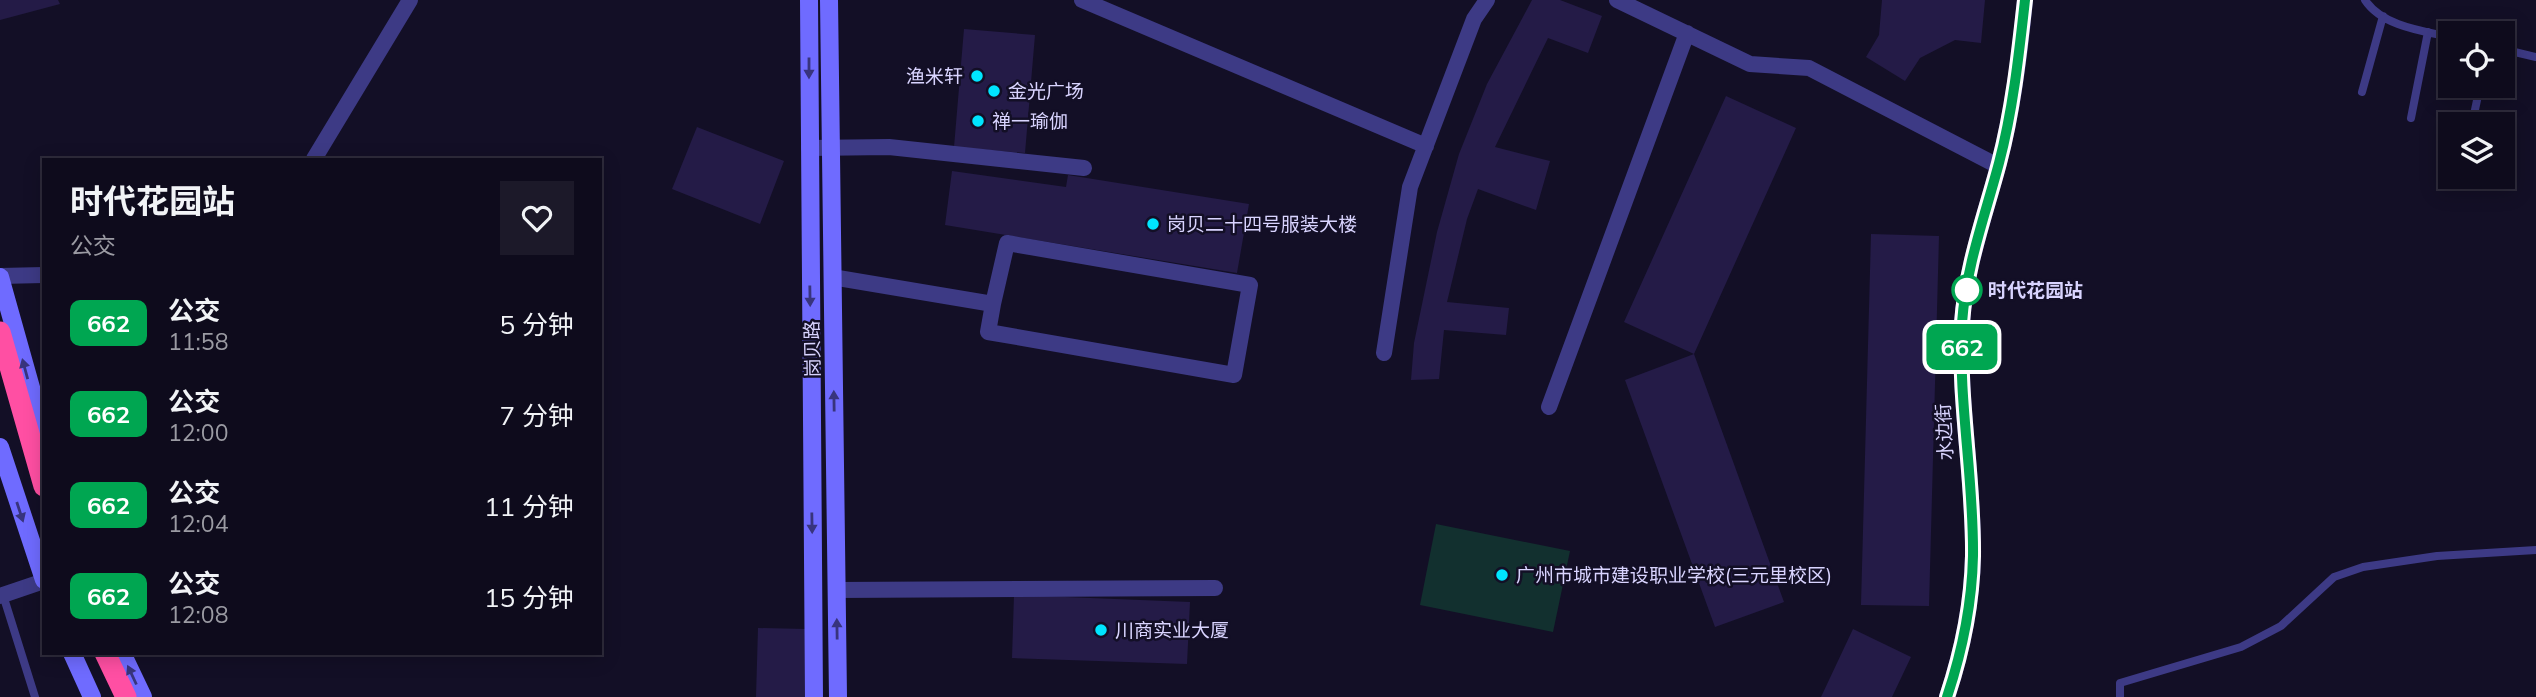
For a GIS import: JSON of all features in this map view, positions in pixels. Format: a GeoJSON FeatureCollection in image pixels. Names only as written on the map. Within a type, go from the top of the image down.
{"type":"FeatureCollection","features":[{"type":"Feature","properties":{"kind":"highway"},"geometry":{"type":"LineString","coordinates":[[0,332],[42,479]]}},
{"type":"Feature","properties":{"kind":"highway"},"geometry":{"type":"LineString","coordinates":[[106,655],[126,697]]}},
{"type":"Feature","properties":{"kind":"main road","name":"岗贝路"},"geometry":{"type":"LineString","coordinates":[[809,0],[814,697]]}},
{"type":"Feature","properties":{"kind":"main road","name":"岗贝路"},"geometry":{"type":"LineString","coordinates":[[829,0],[838,697]]}},
{"type":"Feature","properties":{"kind":"main road"},"geometry":{"type":"LineString","coordinates":[[0,277],[42,427]]}},
{"type":"Feature","properties":{"kind":"main road"},"geometry":{"type":"LineString","coordinates":[[0,447],[42,575]]}},
{"type":"Feature","properties":{"kind":"main road"},"geometry":{"type":"LineString","coordinates":[[73,655],[92,697]]}},
{"type":"Feature","properties":{"kind":"main road"},"geometry":{"type":"LineString","coordinates":[[123,655],[143,697]]}},
{"type":"Feature","properties":{"kind":"street"},"geometry":{"type":"LineString","coordinates":[[315,158],[410,0]]}},
{"type":"Feature","properties":{"kind":"street"},"geometry":{"type":"LineString","coordinates":[[1082,0],[1426,146]]}},
{"type":"Feature","properties":{"kind":"street"},"geometry":{"type":"LineString","coordinates":[[1384,353],[1410,187],[1474,19],[1487,0]]}},
{"type":"Feature","properties":{"kind":"street"},"geometry":{"type":"LineString","coordinates":[[1617,0],[1750,64],[1809,68],[1998,166]]}},
{"type":"Feature","properties":{"kind":"street","name":"水边街"},"geometry":{"type":"LineString","coordinates":[[1947,697],[1963,639],[1973,556],[1965,442],[1962,322],[1975,244],[1998,166],[2010,111],[2025,0]]}},
{"type":"Feature","properties":{"kind":"street"},"geometry":{"type":"LineString","coordinates":[[1549,407],[1687,33]]}},
{"type":"Feature","properties":{"kind":"street"},"geometry":{"type":"LineString","coordinates":[[809,148],[889,147],[1084,168]]}},
{"type":"Feature","properties":{"kind":"street"},"geometry":{"type":"LineString","coordinates":[[1007,243],[1250,285],[1234,375],[988,332],[993,304],[1007,243]]}},
{"type":"Feature","properties":{"kind":"street"},"geometry":{"type":"LineString","coordinates":[[0,277],[42,275]]}},
{"type":"Feature","properties":{"kind":"street"},"geometry":{"type":"LineString","coordinates":[[832,277],[993,304]]}},
{"type":"Feature","properties":{"kind":"street"},"geometry":{"type":"LineString","coordinates":[[2,596],[42,582]]}},
{"type":"Feature","properties":{"kind":"street"},"geometry":{"type":"LineString","coordinates":[[836,590],[1215,588]]}},
{"type":"Feature","properties":{"kind":"lane"},"geometry":{"type":"LineString","coordinates":[[2365,0],[2383,16],[2408,28],[2438,34]]}},
{"type":"Feature","properties":{"kind":"lane"},"geometry":{"type":"LineString","coordinates":[[2362,92],[2383,16]]}},
{"type":"Feature","properties":{"kind":"lane"},"geometry":{"type":"LineString","coordinates":[[2411,118],[2428,32]]}},
{"type":"Feature","properties":{"kind":"lane"},"geometry":{"type":"LineString","coordinates":[[2515,52],[2536,57]]}},
{"type":"Feature","properties":{"kind":"lane"},"geometry":{"type":"LineString","coordinates":[[2120,697],[2120,683],[2241,648],[2281,626],[2334,577],[2363,567],[2437,556],[2536,550]]}},
{"type":"Feature","properties":{"kind":"lane"},"geometry":{"type":"LineString","coordinates":[[2,596],[35,697]]}},
{"type":"Feature","properties":{"kind":"green space"},"geometry":{"type":"Polygon","coordinates":[[[1436,524],[1570,551],[1553,632],[1420,605],[1436,524]]]}},
{"type":"Feature","properties":{"kind":"building"},"geometry":{"type":"Polygon","coordinates":[[[0,0],[58,0],[60,4],[0,20],[0,0]]]}},
{"type":"Feature","properties":{"kind":"building"},"geometry":{"type":"Polygon","coordinates":[[[1532,0],[1560,0],[1602,16],[1588,53],[1548,38],[1495,147],[1550,161],[1536,210],[1478,189],[1467,219],[1447,302],[1509,308],[1506,335],[1444,330],[1439,379],[1411,380],[1414,343],[1437,232],[1459,154],[1487,84],[1532,0]]]}},
{"type":"Feature","properties":{"kind":"building"},"geometry":{"type":"Polygon","coordinates":[[[1882,0],[1985,0],[1981,43],[1955,40],[1920,58],[1905,81],[1866,57],[1879,35],[1882,0]]]}},
{"type":"Feature","properties":{"kind":"building","name":"金光广场"},"geometry":{"type":"Polygon","coordinates":[[[964,29],[1035,35],[1025,153],[954,147],[964,29]]]}},
{"type":"Feature","properties":{"kind":"building"},"geometry":{"type":"Polygon","coordinates":[[[1726,96],[1796,128],[1694,354],[1624,322],[1726,96]]]}},
{"type":"Feature","properties":{"kind":"building"},"geometry":{"type":"Polygon","coordinates":[[[697,127],[784,161],[760,224],[672,189],[697,127]]]}},
{"type":"Feature","properties":{"kind":"building","name":"岗贝二十四号服装大楼"},"geometry":{"type":"Polygon","coordinates":[[[952,171],[1066,187],[1068,175],[1249,204],[1237,273],[945,225],[952,171]]]}},
{"type":"Feature","properties":{"kind":"building"},"geometry":{"type":"Polygon","coordinates":[[[1871,234],[1939,236],[1929,606],[1861,605],[1871,234]]]}},
{"type":"Feature","properties":{"kind":"building"},"geometry":{"type":"Polygon","coordinates":[[[1694,354],[1784,602],[1715,627],[1625,380],[1694,354]]]}},
{"type":"Feature","properties":{"kind":"building","name":"川商实业大厦"},"geometry":{"type":"Polygon","coordinates":[[[1014,595],[1190,602],[1187,664],[1012,658],[1014,595]]]}},
{"type":"Feature","properties":{"kind":"building"},"geometry":{"type":"Polygon","coordinates":[[[758,628],[806,629],[805,697],[756,697],[758,628]]]}},
{"type":"Feature","properties":{"kind":"building"},"geometry":{"type":"Polygon","coordinates":[[[1853,629],[1911,657],[1892,697],[1821,697],[1853,629]]]}},
{"type":"Feature","properties":{"kind":"bus line","name":"662"},"geometry":{"type":"LineString","coordinates":[[1947,697],[1963,639],[1973,556],[1965,442],[1962,322],[1975,244],[1998,166],[2010,111],[2025,0]]}},
{"type":"Feature","properties":{"kind":"place","name":"渔米轩"},"geometry":{"type":"Point","coordinates":[977,76]}},
{"type":"Feature","properties":{"kind":"place","name":"金光广场"},"geometry":{"type":"Point","coordinates":[994,91]}},
{"type":"Feature","properties":{"kind":"place","name":"禅一瑜伽"},"geometry":{"type":"Point","coordinates":[978,121]}},
{"type":"Feature","properties":{"kind":"place","name":"岗贝二十四号服装大楼"},"geometry":{"type":"Point","coordinates":[1153,224]}},
{"type":"Feature","properties":{"kind":"place","name":"时代花园站"},"geometry":{"type":"Point","coordinates":[1967,290]}},
{"type":"Feature","properties":{"kind":"place","name":"广州市城市建设职业学校(三元里校区)"},"geometry":{"type":"Point","coordinates":[1502,575]}},
{"type":"Feature","properties":{"kind":"place","name":"川商实业大厦"},"geometry":{"type":"Point","coordinates":[1101,630]}}]}
